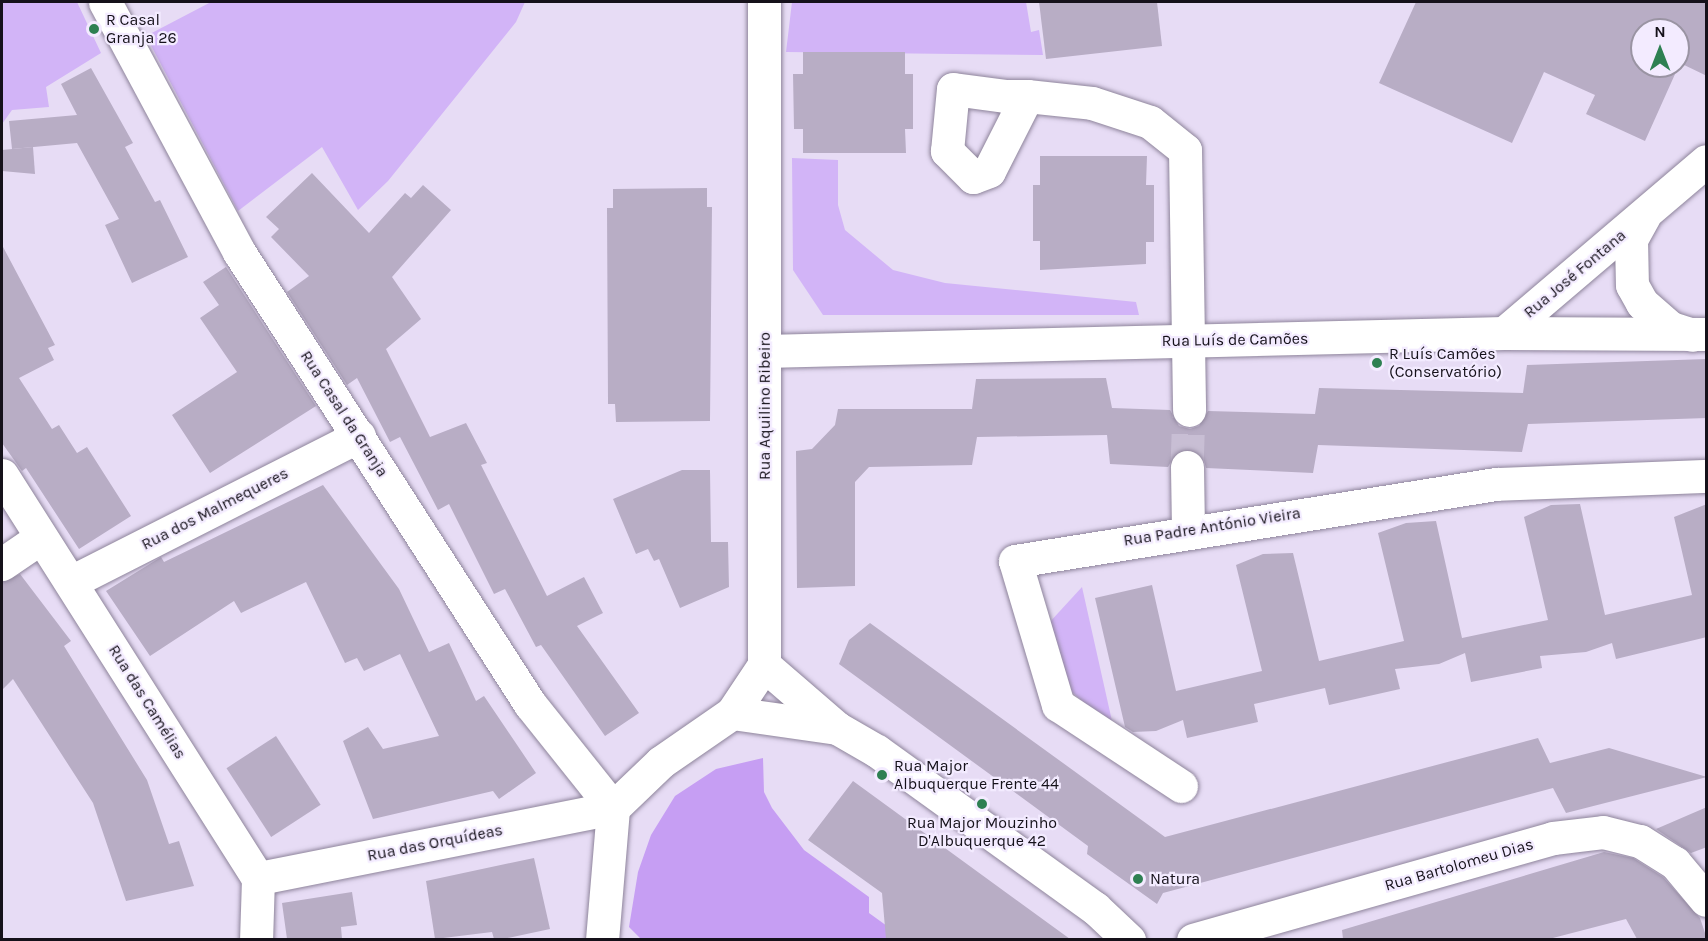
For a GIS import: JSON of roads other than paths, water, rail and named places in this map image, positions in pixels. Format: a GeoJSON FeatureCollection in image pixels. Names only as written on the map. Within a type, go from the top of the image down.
{"type":"FeatureCollection","features":[{"type":"Feature","properties":{"kind":"street","name":"Rua Casal da Granja"},"geometry":{"type":"LineString","coordinates":[[105,2],[240,252],[530,704],[613,807]]}},
{"type":"Feature","properties":{"kind":"street","name":"Rua Aquilino Ribeiro"},"geometry":{"type":"LineString","coordinates":[[764,2],[764,665]]}},
{"type":"Feature","properties":{"kind":"street"},"geometry":{"type":"LineString","coordinates":[[1027,96],[1092,103],[1150,122],[1185,150],[1192,341],[1189,410]]}},
{"type":"Feature","properties":{"kind":"street","name":"Rua José Fontana"},"geometry":{"type":"LineString","coordinates":[[1504,333],[1707,161]]}},
{"type":"Feature","properties":{"kind":"street","name":"Rua José Fontana"},"geometry":{"type":"LineString","coordinates":[[1645,214],[1631,239],[1632,285],[1641,303],[1671,328],[1699,335]]}},
{"type":"Feature","properties":{"kind":"street","name":"Rua Luís de Camões"},"geometry":{"type":"LineString","coordinates":[[764,351],[1504,333],[1699,335]]}},
{"type":"Feature","properties":{"kind":"street","name":"Rua dos Malmequeres"},"geometry":{"type":"LineString","coordinates":[[71,582],[359,436]]}},
{"type":"Feature","properties":{"kind":"street"},"geometry":{"type":"LineString","coordinates":[[1187,467],[1188,530]]}},
{"type":"Feature","properties":{"kind":"street","name":"Rua das Camélias"},"geometry":{"type":"LineString","coordinates":[[2,475],[258,878]]}},
{"type":"Feature","properties":{"kind":"street","name":"Rua Padre António Vieira"},"geometry":{"type":"LineString","coordinates":[[1181,786],[1059,705],[1015,561],[1188,530],[1496,484],[1707,476]]}},
{"type":"Feature","properties":{"kind":"street"},"geometry":{"type":"LineString","coordinates":[[2,564],[40,538]]}},
{"type":"Feature","properties":{"kind":"street"},"geometry":{"type":"LineString","coordinates":[[602,939],[613,807],[661,762],[732,713],[764,665],[837,728],[877,751],[1095,908],[1129,939]]}},
{"type":"Feature","properties":{"kind":"street"},"geometry":{"type":"LineString","coordinates":[[732,713],[837,728]]}},
{"type":"Feature","properties":{"kind":"street","name":"Rua das Orquídeas"},"geometry":{"type":"LineString","coordinates":[[258,878],[613,807]]}},
{"type":"Feature","properties":{"kind":"street","name":"Rua Bartolomeu Dias"},"geometry":{"type":"LineString","coordinates":[[1193,939],[1553,838],[1603,832],[1640,841],[1676,863],[1707,900]]}},
{"type":"Feature","properties":{"kind":"street"},"geometry":{"type":"LineString","coordinates":[[256,939],[258,878]]}},
{"type":"Feature","properties":{"kind":"tunnel"},"geometry":{"type":"LineString","coordinates":[[1187,467],[1189,410]]}},
{"type":"Feature","properties":{"kind":"place","name":"R Casal Granja 26"},"geometry":{"type":"Point","coordinates":[94,29]}},
{"type":"Feature","properties":{"kind":"place","name":"R Luís Camões (Conservatório)"},"geometry":{"type":"Point","coordinates":[1377,363]}},
{"type":"Feature","properties":{"kind":"place","name":"Rua Major Albuquerque Frente 44"},"geometry":{"type":"Point","coordinates":[882,775]}},
{"type":"Feature","properties":{"kind":"place","name":"Rua Major Mouzinho D'Albuquerque 42"},"geometry":{"type":"Point","coordinates":[982,804]}},
{"type":"Feature","properties":{"kind":"place","name":"Natura"},"geometry":{"type":"Point","coordinates":[1138,879]}}]}
